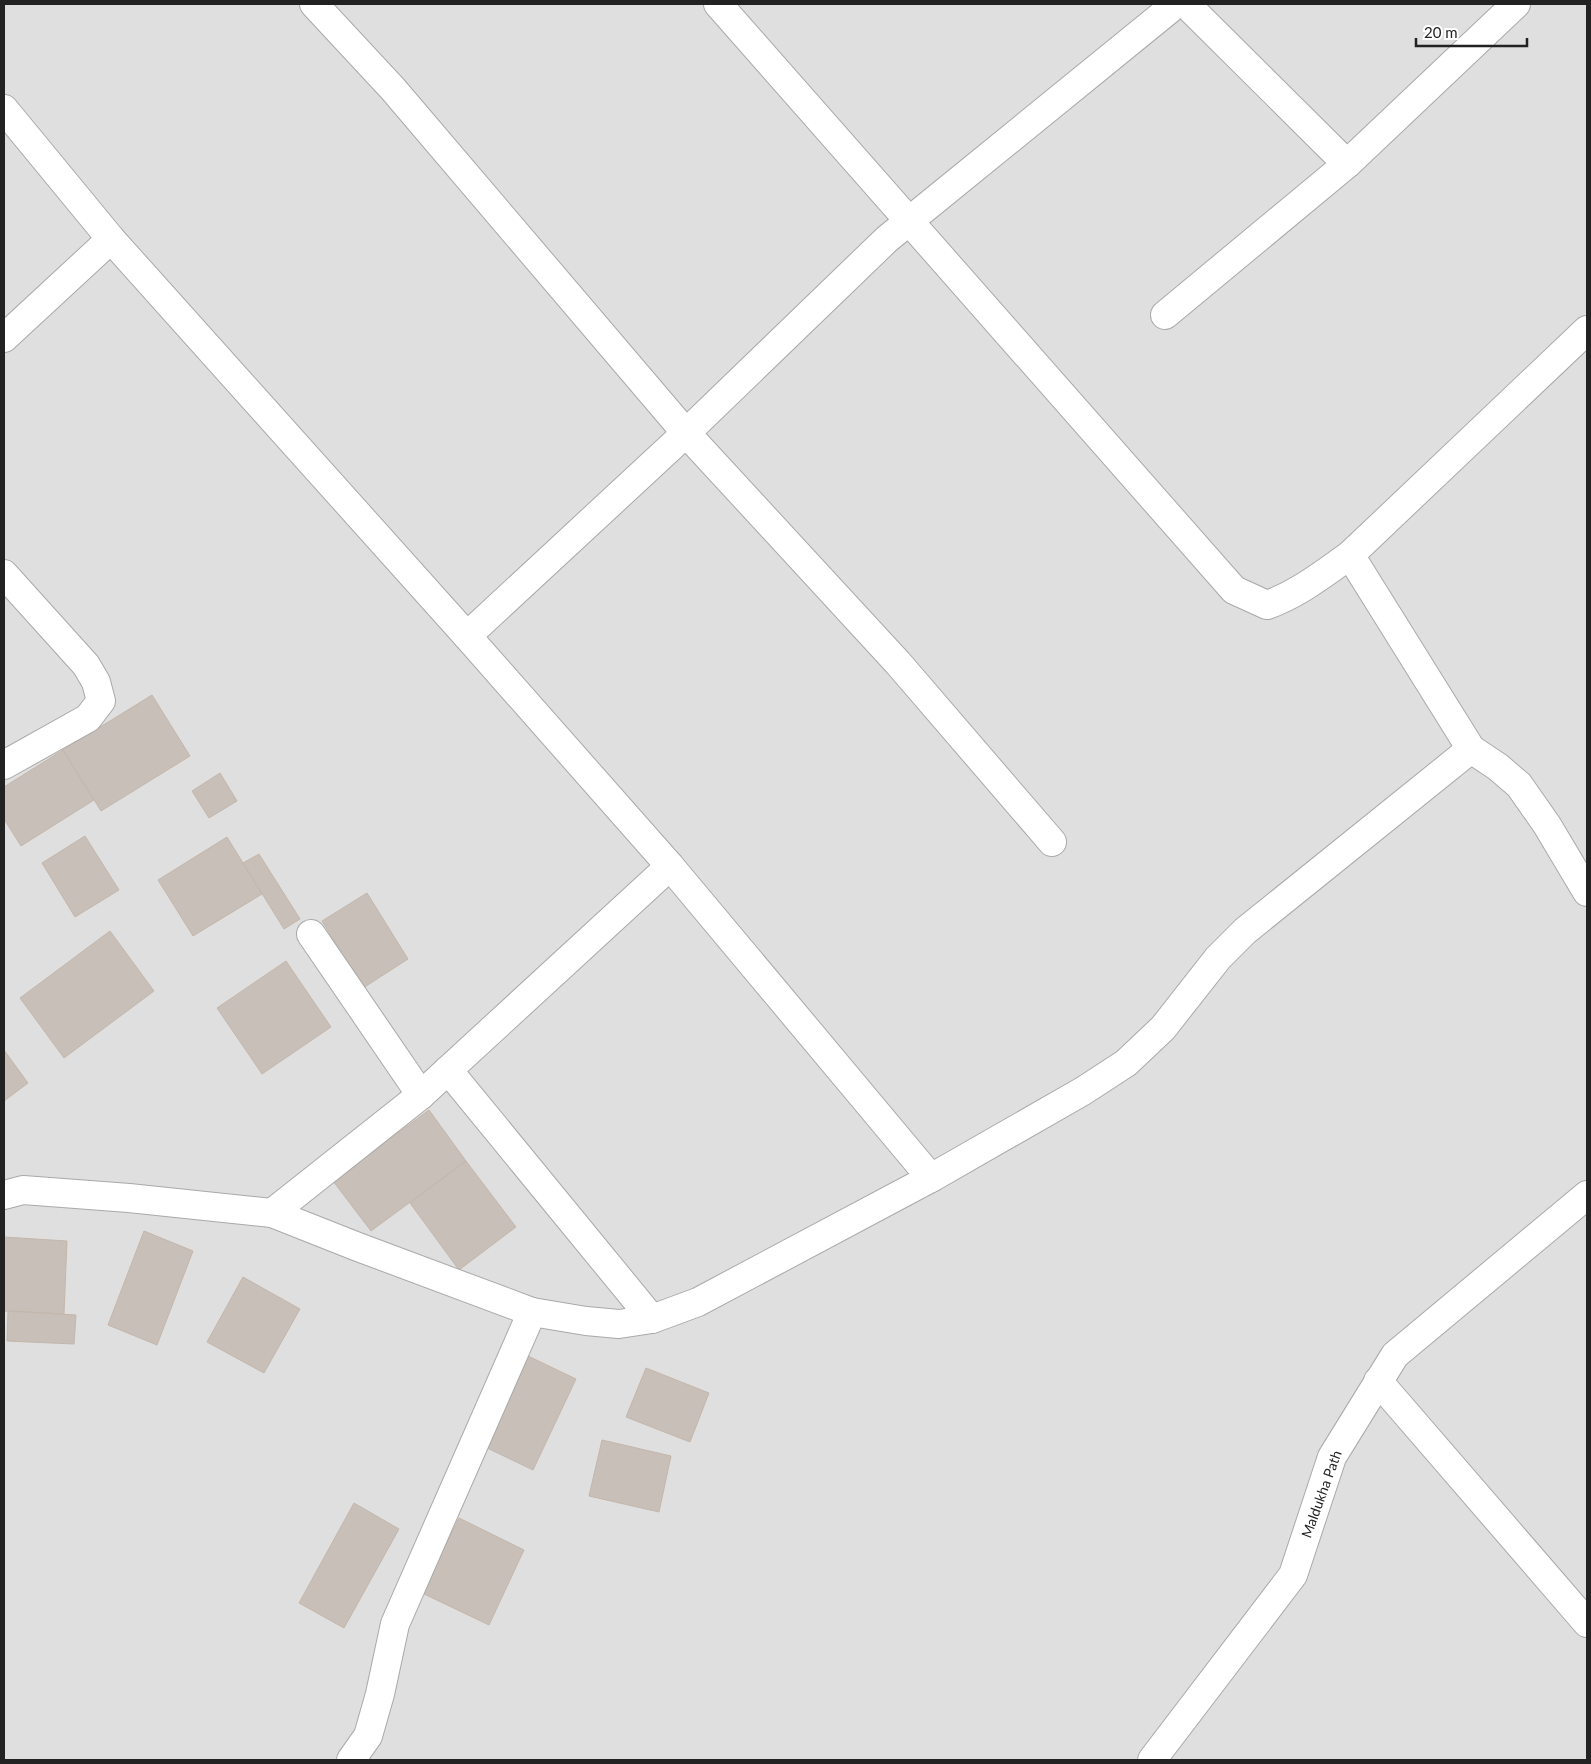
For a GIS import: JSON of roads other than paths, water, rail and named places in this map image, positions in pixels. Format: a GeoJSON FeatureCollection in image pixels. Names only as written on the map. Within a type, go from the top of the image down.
{"type":"FeatureCollection","features":[{"type":"Feature","properties":{"kind":"street"},"geometry":{"type":"LineString","coordinates":[[314,4],[392,89],[686,433],[898,663],[1052,842]]}},
{"type":"Feature","properties":{"kind":"street"},"geometry":{"type":"LineString","coordinates":[[718,4],[1234,590],[1267,605],[1286,598],[1306,586],[1350,555],[1587,330]]}},
{"type":"Feature","properties":{"kind":"street"},"geometry":{"type":"LineString","coordinates":[[467,636],[686,433],[887,239],[1176,4]]}},
{"type":"Feature","properties":{"kind":"street"},"geometry":{"type":"LineString","coordinates":[[1186,4],[1347,164]]}},
{"type":"Feature","properties":{"kind":"street"},"geometry":{"type":"LineString","coordinates":[[1165,314],[1347,164],[1516,4]]}},
{"type":"Feature","properties":{"kind":"street"},"geometry":{"type":"LineString","coordinates":[[4,109],[111,239],[467,636],[670,866],[931,1178]]}},
{"type":"Feature","properties":{"kind":"street"},"geometry":{"type":"LineString","coordinates":[[4,338],[111,239]]}},
{"type":"Feature","properties":{"kind":"street"},"geometry":{"type":"LineString","coordinates":[[1350,555],[1471,749],[1498,767],[1519,785],[1547,825],[1587,892]]}},
{"type":"Feature","properties":{"kind":"street"},"geometry":{"type":"LineString","coordinates":[[4,574],[86,665],[96,682],[102,701],[88,718],[4,765]]}},
{"type":"Feature","properties":{"kind":"street"},"geometry":{"type":"LineString","coordinates":[[4,1195],[23,1190],[129,1198],[272,1213],[532,1312],[586,1321],[619,1324],[652,1319],[698,1302],[931,1178],[1083,1091],[1126,1063],[1162,1028],[1218,958],[1245,931],[1471,749]]}},
{"type":"Feature","properties":{"kind":"street"},"geometry":{"type":"LineString","coordinates":[[272,1213],[421,1095],[670,866]]}},
{"type":"Feature","properties":{"kind":"street"},"geometry":{"type":"LineString","coordinates":[[310,934],[421,1095]]}},
{"type":"Feature","properties":{"kind":"street"},"geometry":{"type":"LineString","coordinates":[[448,1070],[652,1319]]}},
{"type":"Feature","properties":{"kind":"street","name":"Maldukha Path"},"geometry":{"type":"LineString","coordinates":[[1152,1760],[1293,1574],[1332,1457],[1395,1355],[1587,1195]]}},
{"type":"Feature","properties":{"kind":"street"},"geometry":{"type":"LineString","coordinates":[[351,1760],[368,1736],[380,1694],[394,1624],[532,1312]]}},
{"type":"Feature","properties":{"kind":"street"},"geometry":{"type":"LineString","coordinates":[[1378,1381],[1587,1623]]}}]}
